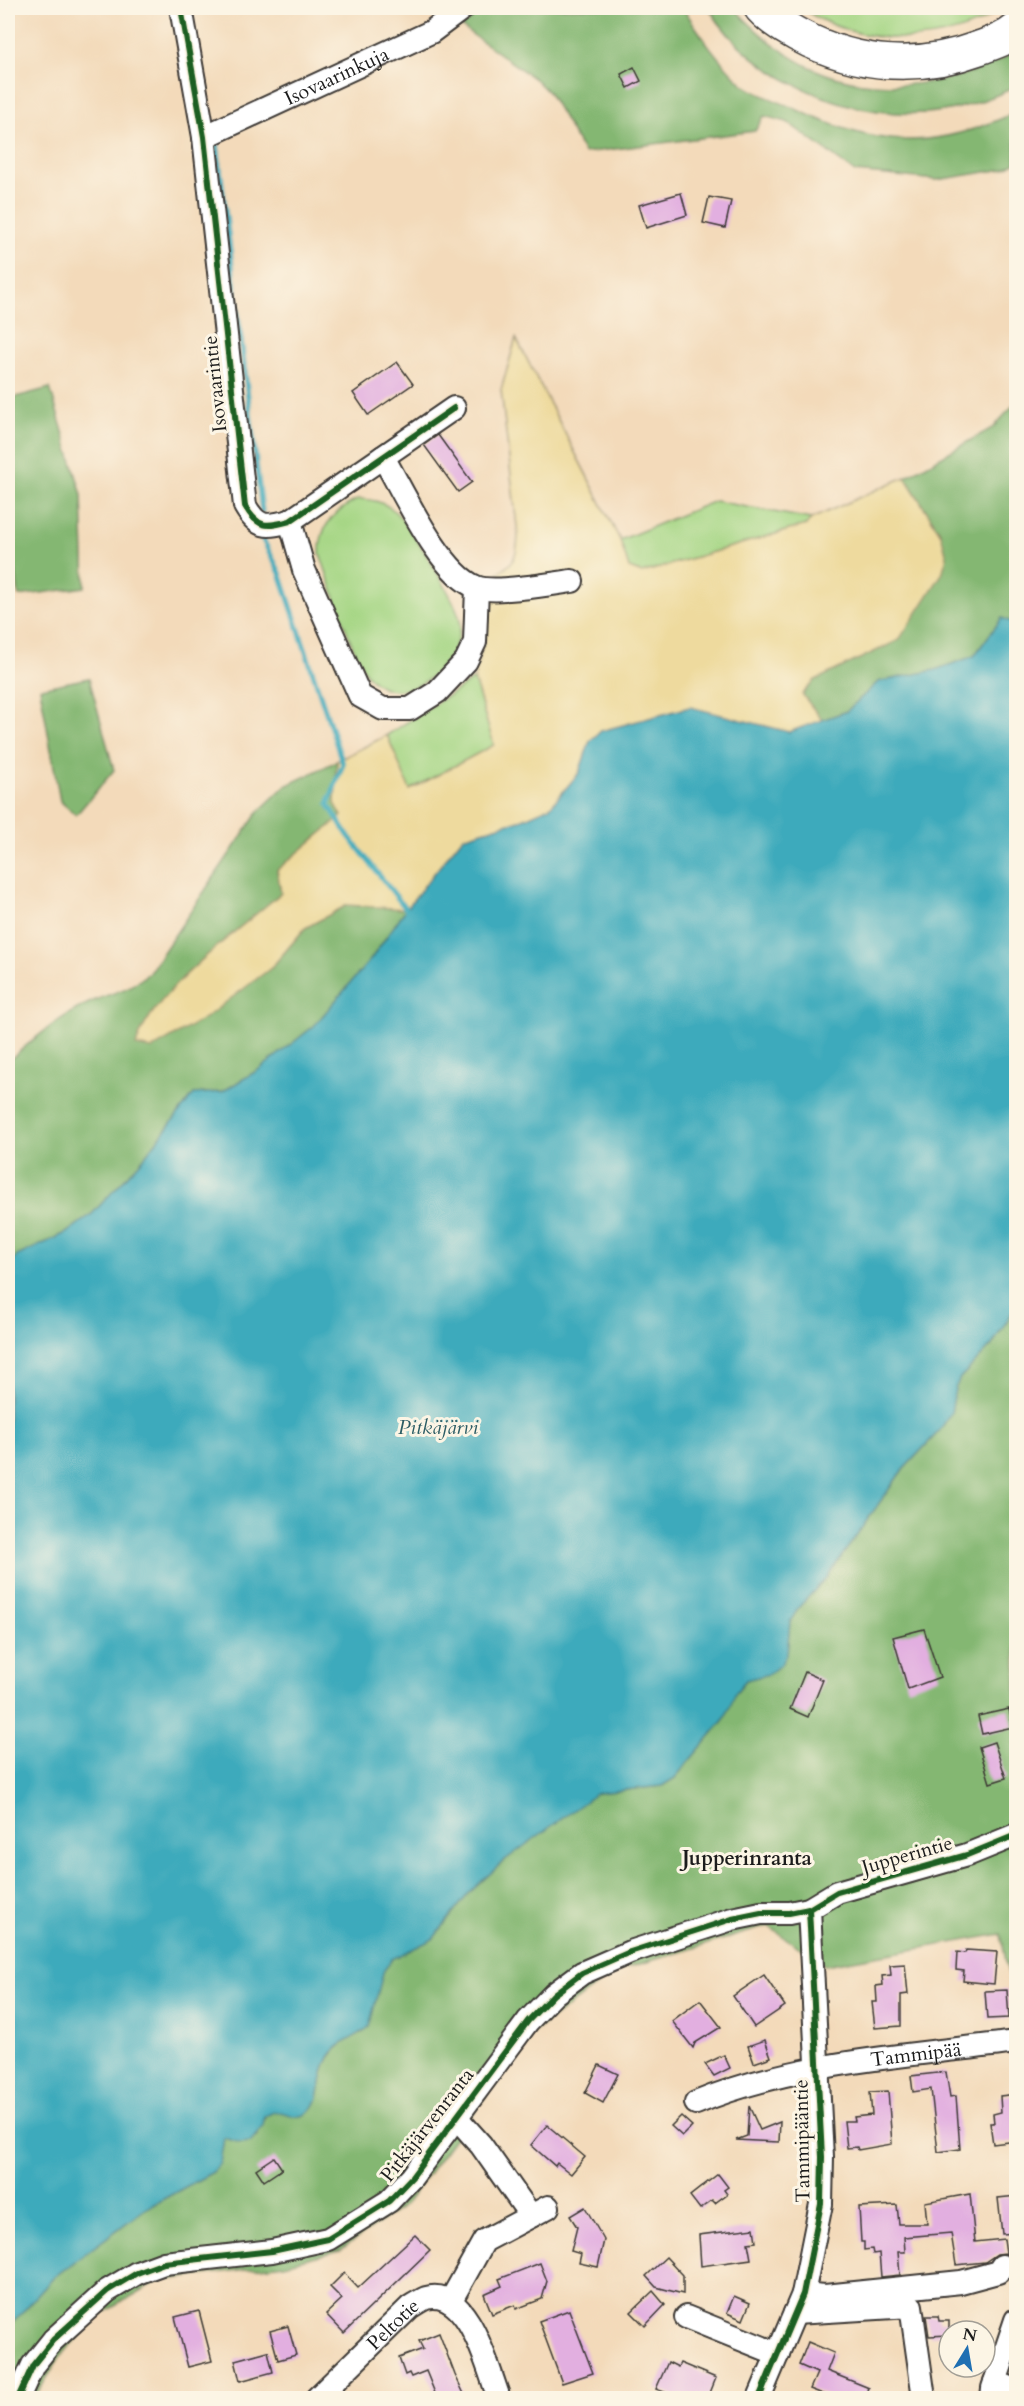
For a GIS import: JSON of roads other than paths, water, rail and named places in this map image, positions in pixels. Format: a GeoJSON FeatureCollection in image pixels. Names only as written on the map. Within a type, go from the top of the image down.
{"type":"FeatureCollection","features":[{"type":"Feature","properties":{"kind":"highway"},"geometry":{"type":"LineString","coordinates":[[761,8],[796,34],[838,54],[875,62],[904,64],[962,54],[1008,37],[1017,30]]}},
{"type":"Feature","properties":{"kind":"highway"},"geometry":{"type":"LineString","coordinates":[[778,8],[799,24],[843,44],[873,51],[905,52],[959,44],[1002,22],[1017,9]]}},
{"type":"Feature","properties":{"kind":"street","name":"Isovaarintie"},"geometry":{"type":"LineString","coordinates":[[181,8],[204,137],[245,506],[257,523],[277,525],[290,521],[454,408]]}},
{"type":"Feature","properties":{"kind":"street","name":"Isovaarinkuja"},"geometry":{"type":"LineString","coordinates":[[204,137],[431,32],[463,8]]}},
{"type":"Feature","properties":{"kind":"street"},"geometry":{"type":"LineString","coordinates":[[383,457],[439,554],[456,575],[477,588],[572,581]]}},
{"type":"Feature","properties":{"kind":"street"},"geometry":{"type":"LineString","coordinates":[[290,521],[304,570],[360,696],[383,709],[410,709],[437,692],[466,661],[475,642],[477,588]]}},
{"type":"Feature","properties":{"kind":"street","name":"Jupperintie"},"geometry":{"type":"LineString","coordinates":[[809,1909],[837,1892],[967,1855],[1017,1835]]}},
{"type":"Feature","properties":{"kind":"street","name":"Tammipääntie"},"geometry":{"type":"LineString","coordinates":[[759,2398],[799,2303],[820,2204],[822,2157],[809,1909]]}},
{"type":"Feature","properties":{"kind":"street","name":"Pitkäjärvenranta"},"geometry":{"type":"LineString","coordinates":[[18,2398],[33,2365],[53,2340],[107,2291],[136,2273],[164,2262],[272,2252],[328,2239],[389,2201],[412,2177],[528,2021],[554,1994],[582,1973],[630,1952],[732,1919],[761,1913],[789,1913],[809,1909]]}},
{"type":"Feature","properties":{"kind":"street","name":"Tammipää"},"geometry":{"type":"LineString","coordinates":[[696,2103],[722,2092],[817,2067],[1017,2042]]}},
{"type":"Feature","properties":{"kind":"street"},"geometry":{"type":"LineString","coordinates":[[450,2302],[484,2241],[539,2212],[456,2117]]}},
{"type":"Feature","properties":{"kind":"street"},"geometry":{"type":"LineString","coordinates":[[799,2303],[825,2296],[961,2282],[998,2272],[1002,2266]]}},
{"type":"Feature","properties":{"kind":"street","name":"Peltotie"},"geometry":{"type":"LineString","coordinates":[[317,2398],[410,2307],[427,2298],[442,2298],[458,2306],[469,2320],[499,2398]]}},
{"type":"Feature","properties":{"kind":"street"},"geometry":{"type":"LineString","coordinates":[[799,2303],[911,2306],[924,2398]]}},
{"type":"Feature","properties":{"kind":"street"},"geometry":{"type":"LineString","coordinates":[[686,2317],[778,2354]]}},
{"type":"Feature","properties":{"kind":"street"},"geometry":{"type":"LineString","coordinates":[[1017,2320],[994,2390],[1017,2390]]}},
{"type":"Feature","properties":{"kind":"water","name":"Pitkäjärvi"},"geometry":{"type":"Polygon","coordinates":[[[1002,618],[1016,624],[1016,1306],[992,1345],[960,1378],[955,1389],[951,1413],[940,1430],[901,1472],[827,1577],[799,1607],[790,1622],[787,1653],[781,1664],[769,1674],[746,1680],[736,1692],[725,1718],[675,1778],[662,1786],[597,1793],[505,1860],[469,1893],[433,1939],[392,1959],[384,1969],[369,2027],[331,2054],[324,2068],[318,2098],[310,2111],[299,2116],[281,2112],[271,2113],[264,2117],[263,2127],[250,2142],[241,2143],[224,2138],[220,2163],[213,2172],[145,2209],[54,2277],[8,2328],[8,1266],[17,1256],[66,1233],[92,1214],[142,1160],[194,1094],[222,1092],[260,1069],[314,1026],[371,959],[406,909],[463,837],[523,819],[550,807],[579,773],[590,741],[601,731],[690,707],[789,732],[847,711],[878,682],[935,670],[974,656],[1002,618]]]}},
{"type":"Feature","properties":{"kind":"waterway"},"geometry":{"type":"LineString","coordinates":[[217,144],[262,511]]}},
{"type":"Feature","properties":{"kind":"waterway"},"geometry":{"type":"LineString","coordinates":[[260,534],[280,573],[343,764],[328,804],[347,834],[406,909]]}},
{"type":"Feature","properties":{"kind":"district","name":"Jupperinranta"},"geometry":{"type":"Point","coordinates":[747,1858]}}]}
